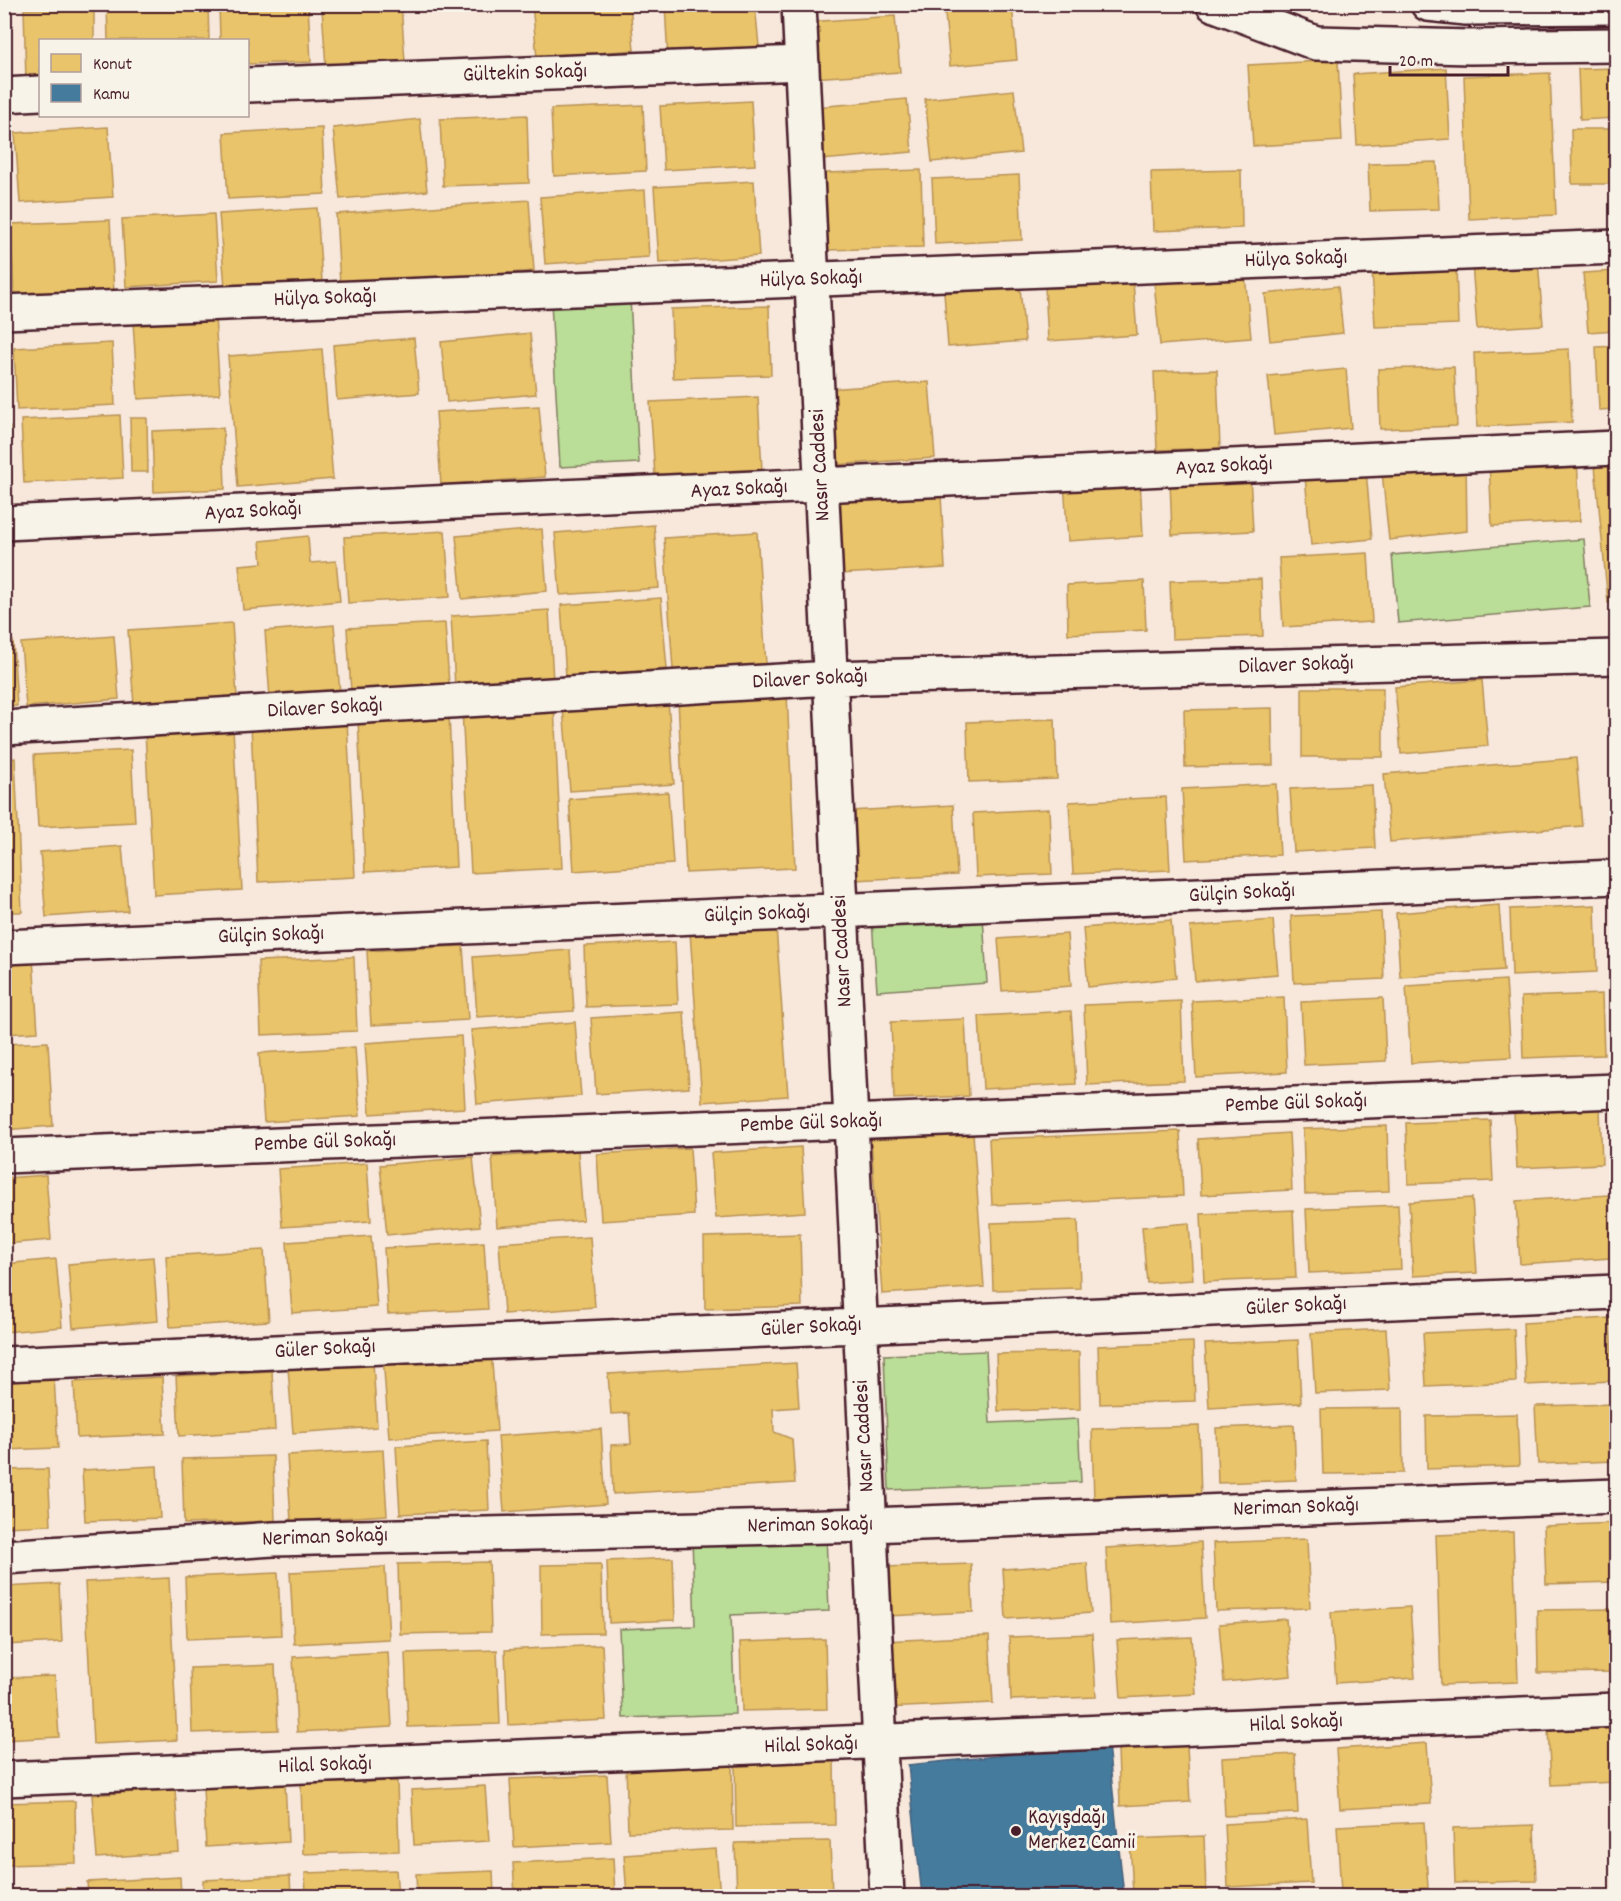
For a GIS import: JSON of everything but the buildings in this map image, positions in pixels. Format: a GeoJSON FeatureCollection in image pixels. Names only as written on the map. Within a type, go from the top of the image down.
{"type":"FeatureCollection","features":[{"type":"Feature","properties":{"kind":"street","name":"Nasır Caddesi"},"geometry":{"type":"LineString","coordinates":[[800,4],[887,1896]]}},
{"type":"Feature","properties":{"kind":"street"},"geometry":{"type":"LineString","coordinates":[[1213,4],[1316,43],[1470,47],[1617,45]]}},
{"type":"Feature","properties":{"kind":"street"},"geometry":{"type":"LineString","coordinates":[[1428,4],[1466,8],[1617,7]]}},
{"type":"Feature","properties":{"kind":"street","name":"Gültekin Sokağı"},"geometry":{"type":"LineString","coordinates":[[249,85],[802,63]]}},
{"type":"Feature","properties":{"kind":"street"},"geometry":{"type":"LineString","coordinates":[[4,95],[39,93]]}},
{"type":"Feature","properties":{"kind":"street","name":"Hülya Sokağı"},"geometry":{"type":"LineString","coordinates":[[4,312],[1617,247]]}},
{"type":"Feature","properties":{"kind":"street","name":"Ayaz Sokağı"},"geometry":{"type":"LineString","coordinates":[[4,523],[1617,448]]}},
{"type":"Feature","properties":{"kind":"street","name":"Dilaver Sokağı"},"geometry":{"type":"LineString","coordinates":[[4,728],[831,678],[1617,657]]}},
{"type":"Feature","properties":{"kind":"street","name":"Gülçin Sokağı"},"geometry":{"type":"LineString","coordinates":[[4,947],[1617,877]]}},
{"type":"Feature","properties":{"kind":"street","name":"Pembe Gül Sokağı"},"geometry":{"type":"LineString","coordinates":[[4,1156],[1617,1091]]}},
{"type":"Feature","properties":{"kind":"street","name":"Güler Sokağı"},"geometry":{"type":"LineString","coordinates":[[4,1364],[1617,1292]]}},
{"type":"Feature","properties":{"kind":"street","name":"Neriman Sokağı"},"geometry":{"type":"LineString","coordinates":[[4,1557],[273,1539],[870,1525],[1617,1496]]}},
{"type":"Feature","properties":{"kind":"street","name":"Hilal Sokağı"},"geometry":{"type":"LineString","coordinates":[[4,1779],[1617,1710]]}},
{"type":"Feature","properties":{"kind":"green space"},"geometry":{"type":"Polygon","coordinates":[[[630,298],[639,463],[560,467],[551,302],[630,298]]]}},
{"type":"Feature","properties":{"kind":"green space"},"geometry":{"type":"Polygon","coordinates":[[[1584,539],[1590,607],[1398,623],[1392,555],[1584,539]]]}},
{"type":"Feature","properties":{"kind":"green space"},"geometry":{"type":"Polygon","coordinates":[[[982,899],[987,983],[877,991],[871,907],[982,899]]]}},
{"type":"Feature","properties":{"kind":"green space"},"geometry":{"type":"Polygon","coordinates":[[[986,1351],[990,1423],[1078,1419],[1081,1482],[889,1490],[884,1355],[986,1351]]]}},
{"type":"Feature","properties":{"kind":"green space"},"geometry":{"type":"Polygon","coordinates":[[[826,1533],[829,1611],[731,1615],[735,1714],[623,1718],[619,1629],[695,1626],[692,1538],[826,1533]]]}},
{"type":"Feature","properties":{"kind":"place","name":"Kayışdağı Merkez Camii"},"geometry":{"type":"Point","coordinates":[1016,1831]}}]}
